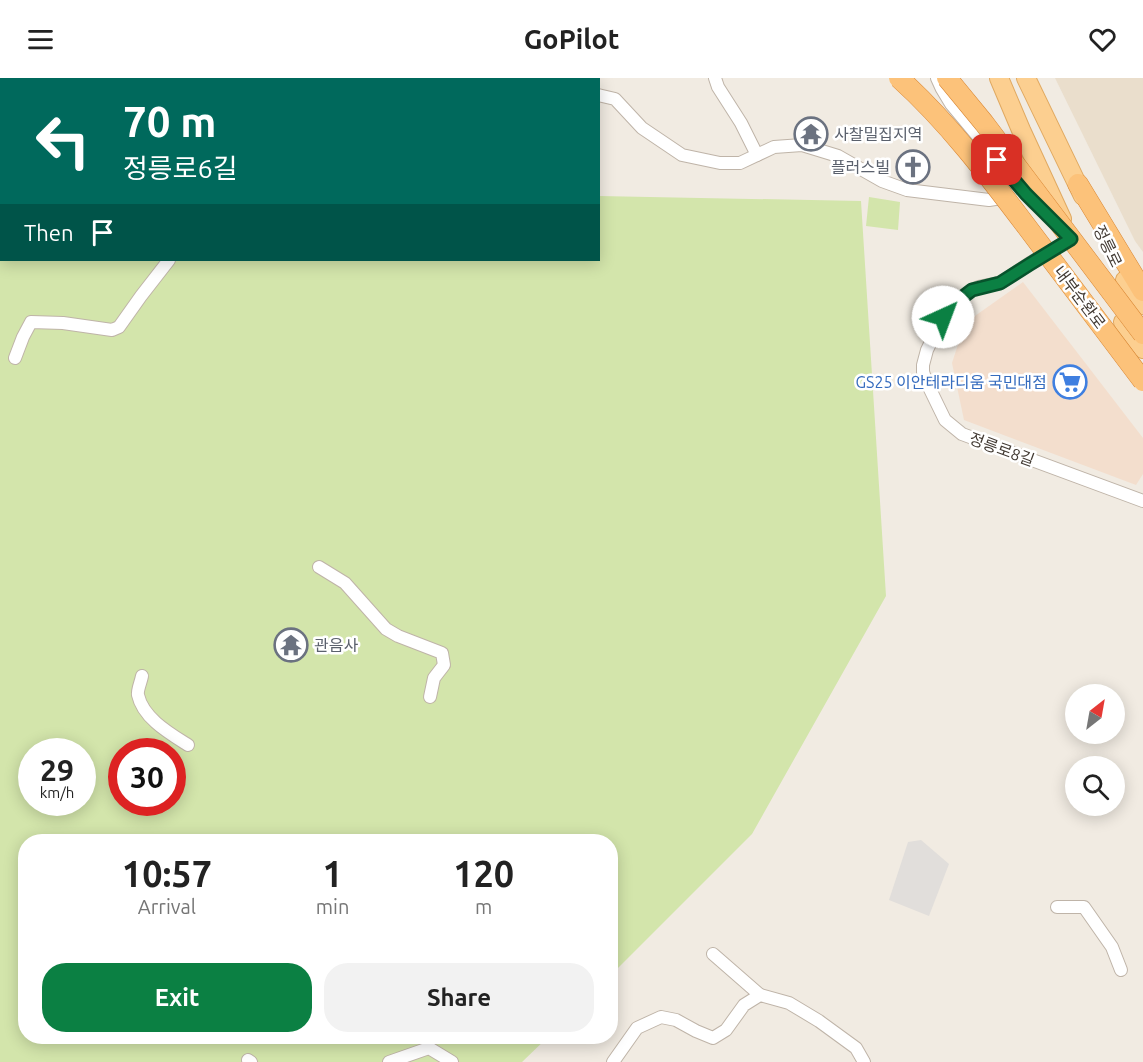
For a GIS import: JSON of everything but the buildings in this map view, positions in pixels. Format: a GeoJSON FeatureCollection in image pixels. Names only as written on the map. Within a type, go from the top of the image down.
{"type":"FeatureCollection","features":[{"type":"Feature","properties":{"kind":"highway","name":"내부순환로"},"geometry":{"type":"LineString","coordinates":[[899,78],[956,137],[1001,192],[1143,381]]}},
{"type":"Feature","properties":{"kind":"highway","name":"내부순환로"},"geometry":{"type":"LineString","coordinates":[[947,78],[984,123],[1143,334]]}},
{"type":"Feature","properties":{"kind":"highway"},"geometry":{"type":"LineString","coordinates":[[1078,184],[1143,291]]}},
{"type":"Feature","properties":{"kind":"main road","name":"정릉로"},"geometry":{"type":"LineString","coordinates":[[999,78],[1071,239],[1106,300],[1143,349]]}},
{"type":"Feature","properties":{"kind":"main road","name":"정릉로"},"geometry":{"type":"LineString","coordinates":[[1026,78],[1116,264],[1143,305]]}},
{"type":"Feature","properties":{"kind":"main road","name":"정릉로"},"geometry":{"type":"LineString","coordinates":[[1078,184],[1143,274]]}},
{"type":"Feature","properties":{"kind":"street"},"geometry":{"type":"LineString","coordinates":[[715,78],[757,155]]}},
{"type":"Feature","properties":{"kind":"street"},"geometry":{"type":"LineString","coordinates":[[937,78],[951,104],[1026,194],[1071,239]]}},
{"type":"Feature","properties":{"kind":"street"},"geometry":{"type":"LineString","coordinates":[[600,95],[615,99],[642,128],[682,155],[720,163],[740,163],[774,147],[802,145],[838,156],[882,181],[907,190],[989,200],[1026,194]]}},
{"type":"Feature","properties":{"kind":"street","name":"정릉로8길"},"geometry":{"type":"LineString","coordinates":[[1071,239],[1000,283],[972,290],[951,306],[927,350],[923,372],[945,420],[962,434],[1143,501]]}},
{"type":"Feature","properties":{"kind":"street"},"geometry":{"type":"LineString","coordinates":[[15,358],[31,322],[63,323],[112,330],[119,327],[168,261]]}},
{"type":"Feature","properties":{"kind":"street"},"geometry":{"type":"LineString","coordinates":[[319,567],[345,583],[386,629],[442,653],[444,665],[434,678],[430,697]]}},
{"type":"Feature","properties":{"kind":"street"},"geometry":{"type":"LineString","coordinates":[[142,676],[138,694],[148,716],[188,745]]}},
{"type":"Feature","properties":{"kind":"street"},"geometry":{"type":"LineString","coordinates":[[1057,907],[1084,907],[1112,947],[1121,970]]}},
{"type":"Feature","properties":{"kind":"street"},"geometry":{"type":"LineString","coordinates":[[713,954],[760,995],[789,1003],[819,1021],[856,1048],[864,1062]]}},
{"type":"Feature","properties":{"kind":"street"},"geometry":{"type":"LineString","coordinates":[[614,1062],[637,1028],[661,1017],[676,1020],[713,1038],[726,1030],[744,1005],[760,995]]}},
{"type":"Feature","properties":{"kind":"street"},"geometry":{"type":"LineString","coordinates":[[389,1062],[429,1048],[452,1062]]}},
{"type":"Feature","properties":{"kind":"shaded area"},"geometry":{"type":"Polygon","coordinates":[[[1055,78],[1143,78],[1143,252],[1135,241],[1055,78]]]}},
{"type":"Feature","properties":{"kind":"shaded area"},"geometry":{"type":"Polygon","coordinates":[[[1023,282],[1143,438],[1143,474],[1136,485],[964,420],[952,363],[965,323],[1023,282]]]}},
{"type":"Feature","properties":{"kind":"shaded area"},"geometry":{"type":"Polygon","coordinates":[[[921,840],[949,864],[929,916],[889,900],[908,842],[921,840]]]}},
{"type":"Feature","properties":{"kind":"green space"},"geometry":{"type":"Polygon","coordinates":[[[600,196],[861,201],[886,596],[752,834],[618,968],[618,834],[18,834],[18,1044],[541,1044],[522,1062],[0,1062],[0,261],[600,261],[600,196]]]}},
{"type":"Feature","properties":{"kind":"green space"},"geometry":{"type":"Polygon","coordinates":[[[869,197],[900,202],[898,230],[866,226],[869,197]]]}},
{"type":"Feature","properties":{"kind":"place","name":"사찰밀집지역"},"geometry":{"type":"Point","coordinates":[811,134]}},
{"type":"Feature","properties":{"kind":"place","name":"플러스빌"},"geometry":{"type":"Point","coordinates":[913,167]}},
{"type":"Feature","properties":{"kind":"place","name":"GS25 이안테라디움 국민대점"},"geometry":{"type":"Point","coordinates":[1070,382]}},
{"type":"Feature","properties":{"kind":"place","name":"관음사"},"geometry":{"type":"Point","coordinates":[291,645]}},
{"type":"Feature","properties":{"kind":"route"},"geometry":{"type":"LineString","coordinates":[[943,317],[962,296],[979,287],[1000,283],[1071,239],[1026,194],[997,160]]}}]}
